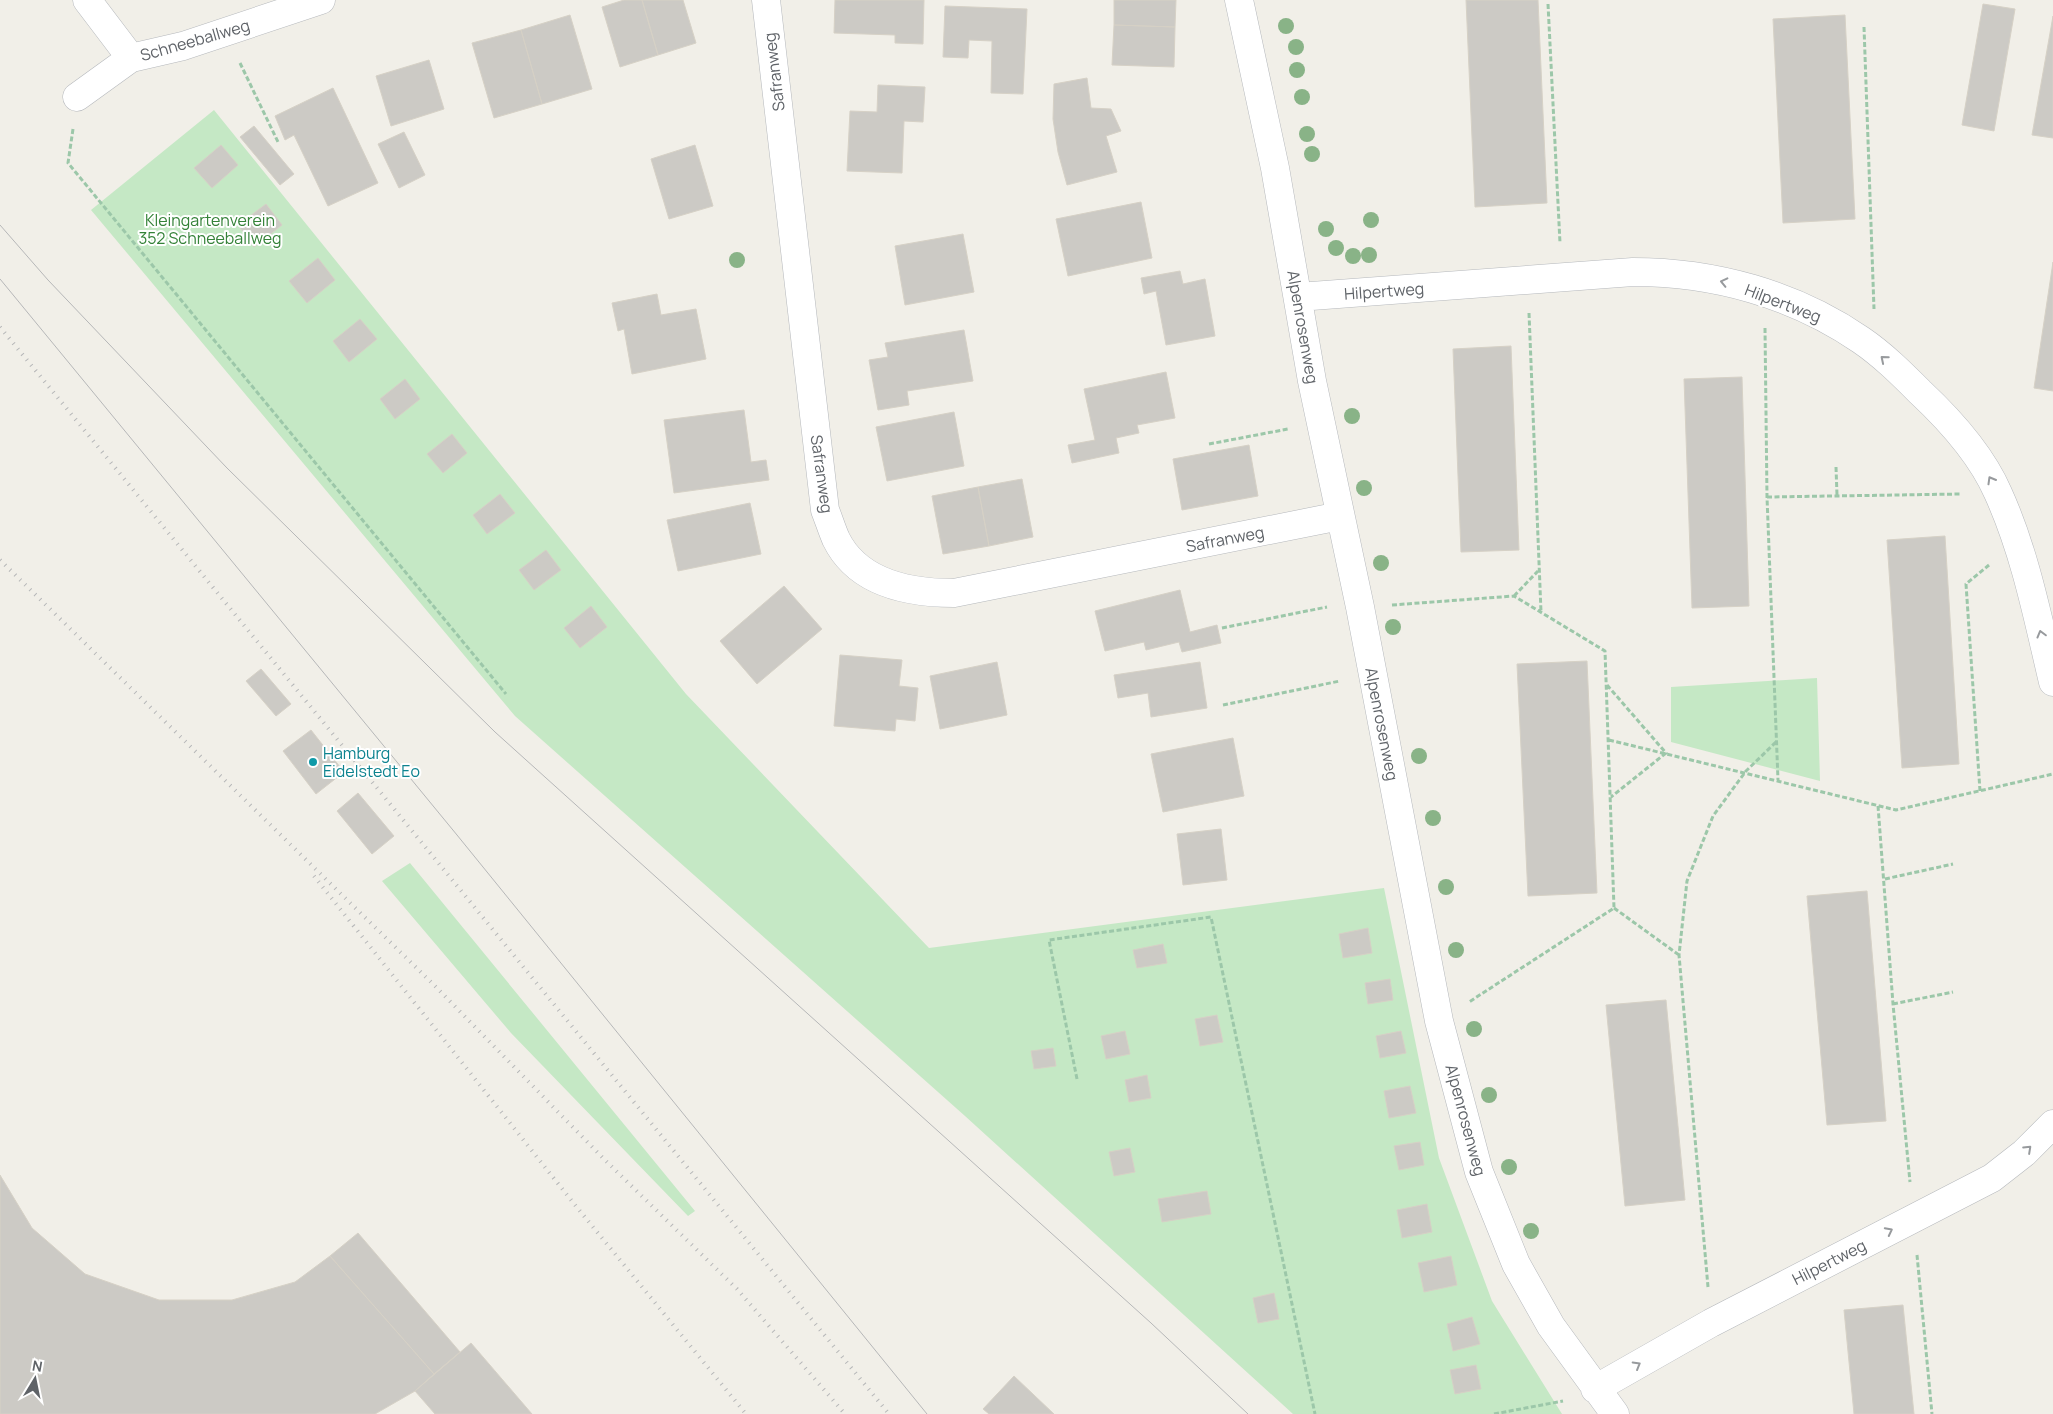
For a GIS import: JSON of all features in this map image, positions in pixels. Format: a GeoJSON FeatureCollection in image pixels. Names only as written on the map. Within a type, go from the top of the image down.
{"type":"FeatureCollection","features":[{"type":"Feature","properties":{"kind":"street"},"geometry":{"type":"LineString","coordinates":[[87,0],[131,58]]}},
{"type":"Feature","properties":{"kind":"street","name":"Schneeballweg"},"geometry":{"type":"LineString","coordinates":[[77,96],[131,58],[183,46],[322,0]]}},
{"type":"Feature","properties":{"kind":"street","name":"Safranweg"},"geometry":{"type":"LineString","coordinates":[[766,0],[825,510],[837,541],[859,567],[889,584],[921,593],[954,593],[1340,516]]}},
{"type":"Feature","properties":{"kind":"street","name":"Alpenrosenweg"},"geometry":{"type":"LineString","coordinates":[[1240,0],[1275,168],[1312,381],[1340,516],[1347,606],[1439,1021],[1479,1172],[1512,1256],[1551,1326],[1615,1414]]}},
{"type":"Feature","properties":{"kind":"street","name":"Hilpertweg"},"geometry":{"type":"LineString","coordinates":[[1298,297],[1633,272],[1662,272],[1726,282],[1764,292],[1811,310],[1862,340],[1897,370],[1937,408],[1974,452],[1998,493],[2017,545],[2053,682]]}},
{"type":"Feature","properties":{"kind":"street","name":"Hilpertweg"},"geometry":{"type":"LineString","coordinates":[[1595,1389],[1711,1323],[1992,1178],[2024,1153],[2053,1124]]}},
{"type":"Feature","properties":{"kind":"path"},"geometry":{"type":"LineString","coordinates":[[1548,4],[1560,248]]}},
{"type":"Feature","properties":{"kind":"path"},"geometry":{"type":"LineString","coordinates":[[1864,27],[1875,318]]}},
{"type":"Feature","properties":{"kind":"path"},"geometry":{"type":"LineString","coordinates":[[240,62],[279,144]]}},
{"type":"Feature","properties":{"kind":"path"},"geometry":{"type":"LineString","coordinates":[[77,96],[68,163],[506,694]]}},
{"type":"Feature","properties":{"kind":"path"},"geometry":{"type":"LineString","coordinates":[[1529,310],[1541,612]]}},
{"type":"Feature","properties":{"kind":"path"},"geometry":{"type":"LineString","coordinates":[[1765,322],[1767,497],[1778,780]]}},
{"type":"Feature","properties":{"kind":"path"},"geometry":{"type":"LineString","coordinates":[[1209,444],[1296,428]]}},
{"type":"Feature","properties":{"kind":"path"},"geometry":{"type":"LineString","coordinates":[[1836,467],[1837,495]]}},
{"type":"Feature","properties":{"kind":"path"},"geometry":{"type":"LineString","coordinates":[[1767,497],[1965,494]]}},
{"type":"Feature","properties":{"kind":"path"},"geometry":{"type":"LineString","coordinates":[[1980,791],[1966,584],[1994,562]]}},
{"type":"Feature","properties":{"kind":"path"},"geometry":{"type":"LineString","coordinates":[[1514,596],[1538,570]]}},
{"type":"Feature","properties":{"kind":"path"},"geometry":{"type":"LineString","coordinates":[[1222,628],[1347,606],[1514,596],[1605,651],[1614,908]]}},
{"type":"Feature","properties":{"kind":"path"},"geometry":{"type":"LineString","coordinates":[[1223,706],[1350,678]]}},
{"type":"Feature","properties":{"kind":"path"},"geometry":{"type":"LineString","coordinates":[[1607,684],[1666,753]]}},
{"type":"Feature","properties":{"kind":"path"},"geometry":{"type":"LineString","coordinates":[[1609,740],[1896,810],[2053,774]]}},
{"type":"Feature","properties":{"kind":"path"},"geometry":{"type":"LineString","coordinates":[[1711,1323],[1679,955],[1687,881],[1714,816],[1746,772],[1776,742]]}},
{"type":"Feature","properties":{"kind":"path"},"geometry":{"type":"LineString","coordinates":[[1611,797],[1666,753]]}},
{"type":"Feature","properties":{"kind":"path"},"geometry":{"type":"LineString","coordinates":[[1878,806],[1893,1004],[1910,1188]]}},
{"type":"Feature","properties":{"kind":"path"},"geometry":{"type":"LineString","coordinates":[[1884,879],[1953,864]]}},
{"type":"Feature","properties":{"kind":"path"},"geometry":{"type":"LineString","coordinates":[[1439,1021],[1614,908]]}},
{"type":"Feature","properties":{"kind":"path"},"geometry":{"type":"LineString","coordinates":[[1614,908],[1679,955]]}},
{"type":"Feature","properties":{"kind":"path"},"geometry":{"type":"LineString","coordinates":[[1076,1079],[1049,940],[1211,917],[1314,1414]]}},
{"type":"Feature","properties":{"kind":"path"},"geometry":{"type":"LineString","coordinates":[[1893,1004],[1953,992]]}},
{"type":"Feature","properties":{"kind":"path"},"geometry":{"type":"LineString","coordinates":[[1916,1252],[1932,1414]]}},
{"type":"Feature","properties":{"kind":"path"},"geometry":{"type":"LineString","coordinates":[[1494,1414],[1566,1401]]}},
{"type":"Feature","properties":{"kind":"green space","name":"Kleingartenverein 352 Schneeballweg"},"geometry":{"type":"Polygon","coordinates":[[[214,110],[686,694],[929,948],[1384,888],[1439,1158],[1492,1301],[1562,1414],[1293,1414],[965,1116],[515,716],[91,210],[214,110]]]}},
{"type":"Feature","properties":{"kind":"green space"},"geometry":{"type":"Polygon","coordinates":[[[1817,678],[1820,781],[1671,742],[1671,687],[1817,678]]]}},
{"type":"Feature","properties":{"kind":"green space"},"geometry":{"type":"Polygon","coordinates":[[[410,863],[695,1211],[688,1216],[511,1033],[382,881],[410,863]]]}},
{"type":"Feature","properties":{"kind":"building"},"geometry":{"type":"Polygon","coordinates":[[[624,0],[642,0],[658,55],[620,67],[602,7],[624,0]]]}},
{"type":"Feature","properties":{"kind":"building"},"geometry":{"type":"Polygon","coordinates":[[[642,0],[683,0],[696,43],[658,55],[642,0]]]}},
{"type":"Feature","properties":{"kind":"building"},"geometry":{"type":"Polygon","coordinates":[[[835,0],[924,0],[923,44],[895,43],[895,35],[834,33],[835,0]]]}},
{"type":"Feature","properties":{"kind":"building"},"geometry":{"type":"Polygon","coordinates":[[[1114,0],[1176,0],[1175,27],[1114,25],[1114,0]]]}},
{"type":"Feature","properties":{"kind":"building"},"geometry":{"type":"Polygon","coordinates":[[[1466,0],[1538,0],[1547,203],[1475,207],[1466,0]]]}},
{"type":"Feature","properties":{"kind":"building"},"geometry":{"type":"Polygon","coordinates":[[[1983,4],[2015,9],[1994,131],[1962,125],[1983,4]]]}},
{"type":"Feature","properties":{"kind":"building"},"geometry":{"type":"Polygon","coordinates":[[[945,6],[1027,9],[1023,94],[991,93],[992,41],[969,40],[968,58],[943,57],[945,6]]]}},
{"type":"Feature","properties":{"kind":"building"},"geometry":{"type":"Polygon","coordinates":[[[570,15],[592,89],[542,104],[521,30],[570,15]]]}},
{"type":"Feature","properties":{"kind":"building"},"geometry":{"type":"Polygon","coordinates":[[[1845,15],[1855,219],[1783,223],[1773,19],[1845,15]]]}},
{"type":"Feature","properties":{"kind":"building"},"geometry":{"type":"Polygon","coordinates":[[[2053,16],[2053,138],[2032,135],[2053,16]]]}},
{"type":"Feature","properties":{"kind":"building"},"geometry":{"type":"Polygon","coordinates":[[[1114,25],[1175,27],[1174,67],[1112,65],[1114,25]]]}},
{"type":"Feature","properties":{"kind":"building"},"geometry":{"type":"Polygon","coordinates":[[[521,30],[542,104],[494,118],[472,43],[521,30]]]}},
{"type":"Feature","properties":{"kind":"building"},"geometry":{"type":"Polygon","coordinates":[[[429,60],[444,109],[391,126],[376,76],[429,60]]]}},
{"type":"Feature","properties":{"kind":"building"},"geometry":{"type":"Polygon","coordinates":[[[1087,78],[1091,108],[1111,109],[1121,131],[1106,136],[1117,172],[1067,185],[1058,152],[1053,119],[1054,84],[1087,78]]]}},
{"type":"Feature","properties":{"kind":"building"},"geometry":{"type":"Polygon","coordinates":[[[878,85],[925,87],[923,122],[904,121],[902,173],[847,171],[850,111],[877,112],[878,85]]]}},
{"type":"Feature","properties":{"kind":"building"},"geometry":{"type":"Polygon","coordinates":[[[333,88],[378,183],[328,206],[294,135],[285,140],[275,116],[333,88]]]}},
{"type":"Feature","properties":{"kind":"building"},"geometry":{"type":"Polygon","coordinates":[[[254,126],[294,174],[280,185],[240,137],[254,126]]]}},
{"type":"Feature","properties":{"kind":"building"},"geometry":{"type":"Polygon","coordinates":[[[404,132],[425,175],[399,188],[378,144],[404,132]]]}},
{"type":"Feature","properties":{"kind":"building"},"geometry":{"type":"Polygon","coordinates":[[[221,145],[238,165],[212,188],[194,168],[221,145]]]}},
{"type":"Feature","properties":{"kind":"building"},"geometry":{"type":"Polygon","coordinates":[[[695,145],[713,206],[669,219],[651,159],[695,145]]]}},
{"type":"Feature","properties":{"kind":"building"},"geometry":{"type":"Polygon","coordinates":[[[1141,202],[1152,258],[1068,276],[1056,219],[1141,202]]]}},
{"type":"Feature","properties":{"kind":"building"},"geometry":{"type":"Polygon","coordinates":[[[266,204],[282,225],[254,247],[238,225],[266,204]]]}},
{"type":"Feature","properties":{"kind":"building"},"geometry":{"type":"Polygon","coordinates":[[[963,234],[974,292],[905,305],[895,246],[963,234]]]}},
{"type":"Feature","properties":{"kind":"building"},"geometry":{"type":"Polygon","coordinates":[[[318,258],[335,280],[307,303],[289,281],[318,258]]]}},
{"type":"Feature","properties":{"kind":"building"},"geometry":{"type":"Polygon","coordinates":[[[2053,262],[2053,391],[2034,388],[2053,262]]]}},
{"type":"Feature","properties":{"kind":"building"},"geometry":{"type":"Polygon","coordinates":[[[1180,271],[1183,284],[1205,279],[1215,336],[1166,345],[1156,291],[1144,294],[1141,278],[1180,271]]]}},
{"type":"Feature","properties":{"kind":"building"},"geometry":{"type":"Polygon","coordinates":[[[657,294],[661,315],[696,309],[706,359],[632,374],[624,329],[618,331],[612,303],[657,294]]]}},
{"type":"Feature","properties":{"kind":"building"},"geometry":{"type":"Polygon","coordinates":[[[360,319],[377,339],[349,362],[333,341],[360,319]]]}},
{"type":"Feature","properties":{"kind":"building"},"geometry":{"type":"Polygon","coordinates":[[[964,330],[973,381],[907,391],[909,405],[878,410],[869,360],[888,357],[885,343],[964,330]]]}},
{"type":"Feature","properties":{"kind":"building"},"geometry":{"type":"Polygon","coordinates":[[[1511,346],[1519,550],[1461,552],[1453,349],[1511,346]]]}},
{"type":"Feature","properties":{"kind":"building"},"geometry":{"type":"Polygon","coordinates":[[[1166,372],[1175,418],[1137,425],[1139,433],[1116,438],[1119,453],[1072,463],[1068,445],[1095,440],[1084,389],[1166,372]]]}},
{"type":"Feature","properties":{"kind":"building"},"geometry":{"type":"Polygon","coordinates":[[[1742,377],[1749,606],[1692,608],[1684,379],[1742,377]]]}},
{"type":"Feature","properties":{"kind":"building"},"geometry":{"type":"Polygon","coordinates":[[[405,379],[420,399],[395,419],[380,399],[405,379]]]}},
{"type":"Feature","properties":{"kind":"building"},"geometry":{"type":"Polygon","coordinates":[[[744,410],[751,462],[766,460],[769,480],[674,493],[664,420],[744,410]]]}},
{"type":"Feature","properties":{"kind":"building"},"geometry":{"type":"Polygon","coordinates":[[[954,412],[964,466],[887,481],[876,427],[954,412]]]}},
{"type":"Feature","properties":{"kind":"building"},"geometry":{"type":"Polygon","coordinates":[[[452,434],[467,453],[443,473],[427,454],[452,434]]]}},
{"type":"Feature","properties":{"kind":"building"},"geometry":{"type":"Polygon","coordinates":[[[1249,445],[1258,496],[1182,510],[1173,459],[1249,445]]]}},
{"type":"Feature","properties":{"kind":"building"},"geometry":{"type":"Polygon","coordinates":[[[1022,479],[1033,537],[989,546],[978,487],[1022,479]]]}},
{"type":"Feature","properties":{"kind":"building"},"geometry":{"type":"Polygon","coordinates":[[[978,487],[989,546],[943,554],[932,496],[978,487]]]}},
{"type":"Feature","properties":{"kind":"building"},"geometry":{"type":"Polygon","coordinates":[[[500,494],[515,513],[487,534],[473,515],[500,494]]]}},
{"type":"Feature","properties":{"kind":"building"},"geometry":{"type":"Polygon","coordinates":[[[750,503],[761,554],[678,571],[667,520],[750,503]]]}},
{"type":"Feature","properties":{"kind":"building"},"geometry":{"type":"Polygon","coordinates":[[[1945,536],[1959,764],[1902,768],[1887,540],[1945,536]]]}},
{"type":"Feature","properties":{"kind":"building"},"geometry":{"type":"Polygon","coordinates":[[[546,550],[561,570],[534,590],[519,570],[546,550]]]}},
{"type":"Feature","properties":{"kind":"building"},"geometry":{"type":"Polygon","coordinates":[[[784,586],[822,629],[757,684],[720,641],[784,586]]]}},
{"type":"Feature","properties":{"kind":"building"},"geometry":{"type":"Polygon","coordinates":[[[1180,590],[1190,632],[1217,625],[1221,643],[1182,652],[1179,642],[1146,650],[1144,642],[1105,651],[1095,611],[1180,590]]]}},
{"type":"Feature","properties":{"kind":"building"},"geometry":{"type":"Polygon","coordinates":[[[591,606],[607,627],[580,648],[564,628],[591,606]]]}},
{"type":"Feature","properties":{"kind":"building"},"geometry":{"type":"Polygon","coordinates":[[[840,655],[902,660],[899,686],[918,688],[915,721],[896,719],[895,731],[834,726],[840,655]]]}},
{"type":"Feature","properties":{"kind":"building"},"geometry":{"type":"Polygon","coordinates":[[[1587,661],[1597,893],[1528,896],[1517,664],[1587,661]]]}},
{"type":"Feature","properties":{"kind":"building"},"geometry":{"type":"Polygon","coordinates":[[[997,662],[1007,715],[940,729],[930,676],[997,662]]]}},
{"type":"Feature","properties":{"kind":"building"},"geometry":{"type":"Polygon","coordinates":[[[1200,662],[1207,708],[1151,717],[1148,693],[1118,698],[1114,675],[1200,662]]]}},
{"type":"Feature","properties":{"kind":"building"},"geometry":{"type":"Polygon","coordinates":[[[261,669],[291,704],[276,716],[246,681],[261,669]]]}},
{"type":"Feature","properties":{"kind":"building","name":"Hamburg Eidelstedt Eo"},"geometry":{"type":"Polygon","coordinates":[[[311,730],[344,772],[316,794],[283,751],[311,730]]]}},
{"type":"Feature","properties":{"kind":"building"},"geometry":{"type":"Polygon","coordinates":[[[1233,738],[1244,796],[1163,812],[1151,754],[1233,738]]]}},
{"type":"Feature","properties":{"kind":"building"},"geometry":{"type":"Polygon","coordinates":[[[358,793],[394,836],[372,854],[337,811],[358,793]]]}},
{"type":"Feature","properties":{"kind":"building"},"geometry":{"type":"Polygon","coordinates":[[[1221,829],[1227,880],[1183,885],[1177,834],[1221,829]]]}},
{"type":"Feature","properties":{"kind":"building"},"geometry":{"type":"Polygon","coordinates":[[[1867,891],[1886,1121],[1827,1125],[1807,896],[1867,891]]]}},
{"type":"Feature","properties":{"kind":"building"},"geometry":{"type":"Polygon","coordinates":[[[1368,928],[1372,953],[1343,958],[1339,934],[1368,928]]]}},
{"type":"Feature","properties":{"kind":"building"},"geometry":{"type":"Polygon","coordinates":[[[1163,944],[1167,963],[1137,968],[1133,950],[1163,944]]]}},
{"type":"Feature","properties":{"kind":"building"},"geometry":{"type":"Polygon","coordinates":[[[1390,979],[1393,1000],[1368,1004],[1365,983],[1390,979]]]}},
{"type":"Feature","properties":{"kind":"building"},"geometry":{"type":"Polygon","coordinates":[[[1666,1000],[1685,1200],[1625,1206],[1606,1005],[1666,1000]]]}},
{"type":"Feature","properties":{"kind":"building"},"geometry":{"type":"Polygon","coordinates":[[[1217,1015],[1223,1042],[1200,1046],[1195,1019],[1217,1015]]]}},
{"type":"Feature","properties":{"kind":"building"},"geometry":{"type":"Polygon","coordinates":[[[1125,1031],[1130,1054],[1106,1059],[1101,1036],[1125,1031]]]}},
{"type":"Feature","properties":{"kind":"building"},"geometry":{"type":"Polygon","coordinates":[[[1401,1031],[1406,1053],[1380,1058],[1376,1036],[1401,1031]]]}},
{"type":"Feature","properties":{"kind":"building"},"geometry":{"type":"Polygon","coordinates":[[[1053,1048],[1056,1066],[1034,1069],[1031,1051],[1053,1048]]]}},
{"type":"Feature","properties":{"kind":"building"},"geometry":{"type":"Polygon","coordinates":[[[1147,1075],[1151,1098],[1129,1102],[1125,1080],[1147,1075]]]}},
{"type":"Feature","properties":{"kind":"building"},"geometry":{"type":"Polygon","coordinates":[[[1410,1086],[1416,1113],[1389,1118],[1384,1091],[1410,1086]]]}},
{"type":"Feature","properties":{"kind":"building"},"geometry":{"type":"Polygon","coordinates":[[[1420,1142],[1424,1165],[1399,1170],[1394,1146],[1420,1142]]]}},
{"type":"Feature","properties":{"kind":"building"},"geometry":{"type":"Polygon","coordinates":[[[1130,1148],[1135,1172],[1114,1176],[1109,1152],[1130,1148]]]}},
{"type":"Feature","properties":{"kind":"building"},"geometry":{"type":"Polygon","coordinates":[[[0,1175],[32,1228],[85,1274],[159,1300],[232,1300],[295,1282],[330,1256],[434,1374],[415,1391],[375,1414],[0,1414],[0,1175]]]}},
{"type":"Feature","properties":{"kind":"building"},"geometry":{"type":"Polygon","coordinates":[[[1207,1191],[1211,1214],[1162,1222],[1158,1199],[1207,1191]]]}},
{"type":"Feature","properties":{"kind":"building"},"geometry":{"type":"Polygon","coordinates":[[[1427,1204],[1432,1232],[1402,1238],[1397,1210],[1427,1204]]]}},
{"type":"Feature","properties":{"kind":"building"},"geometry":{"type":"Polygon","coordinates":[[[358,1233],[460,1352],[434,1374],[330,1256],[358,1233]]]}},
{"type":"Feature","properties":{"kind":"building"},"geometry":{"type":"Polygon","coordinates":[[[1451,1256],[1457,1285],[1424,1292],[1418,1263],[1451,1256]]]}},
{"type":"Feature","properties":{"kind":"building"},"geometry":{"type":"Polygon","coordinates":[[[1274,1293],[1279,1319],[1258,1323],[1253,1298],[1274,1293]]]}},
{"type":"Feature","properties":{"kind":"building"},"geometry":{"type":"Polygon","coordinates":[[[1903,1305],[1914,1414],[1854,1414],[1844,1310],[1903,1305]]]}},
{"type":"Feature","properties":{"kind":"building"},"geometry":{"type":"Polygon","coordinates":[[[1472,1317],[1480,1344],[1453,1351],[1447,1324],[1472,1317]]]}},
{"type":"Feature","properties":{"kind":"building"},"geometry":{"type":"Polygon","coordinates":[[[471,1343],[532,1414],[435,1414],[415,1391],[471,1343]]]}},
{"type":"Feature","properties":{"kind":"building"},"geometry":{"type":"Polygon","coordinates":[[[1476,1365],[1481,1389],[1455,1394],[1450,1370],[1476,1365]]]}},
{"type":"Feature","properties":{"kind":"building"},"geometry":{"type":"Polygon","coordinates":[[[1014,1376],[1054,1414],[989,1414],[983,1409],[1014,1376]]]}},
{"type":"Feature","properties":{"kind":"tram line"},"geometry":{"type":"LineString","coordinates":[[0,225],[48,280],[227,468],[495,732],[1151,1323],[1248,1414]]}},
{"type":"Feature","properties":{"kind":"tram line"},"geometry":{"type":"LineString","coordinates":[[0,279],[457,835],[927,1414]]}},
{"type":"Feature","properties":{"kind":"railway"},"geometry":{"type":"LineString","coordinates":[[0,327],[889,1414]]}},
{"type":"Feature","properties":{"kind":"railway"},"geometry":{"type":"LineString","coordinates":[[0,560],[436,987],[604,1159],[737,1289],[845,1414]]}},
{"type":"Feature","properties":{"kind":"railway"},"geometry":{"type":"LineString","coordinates":[[314,876],[575,1205],[746,1414]]}},
{"type":"Feature","properties":{"kind":"place","name":"Hamburg Eidelstedt Eo"},"geometry":{"type":"Point","coordinates":[313,762]}}]}
